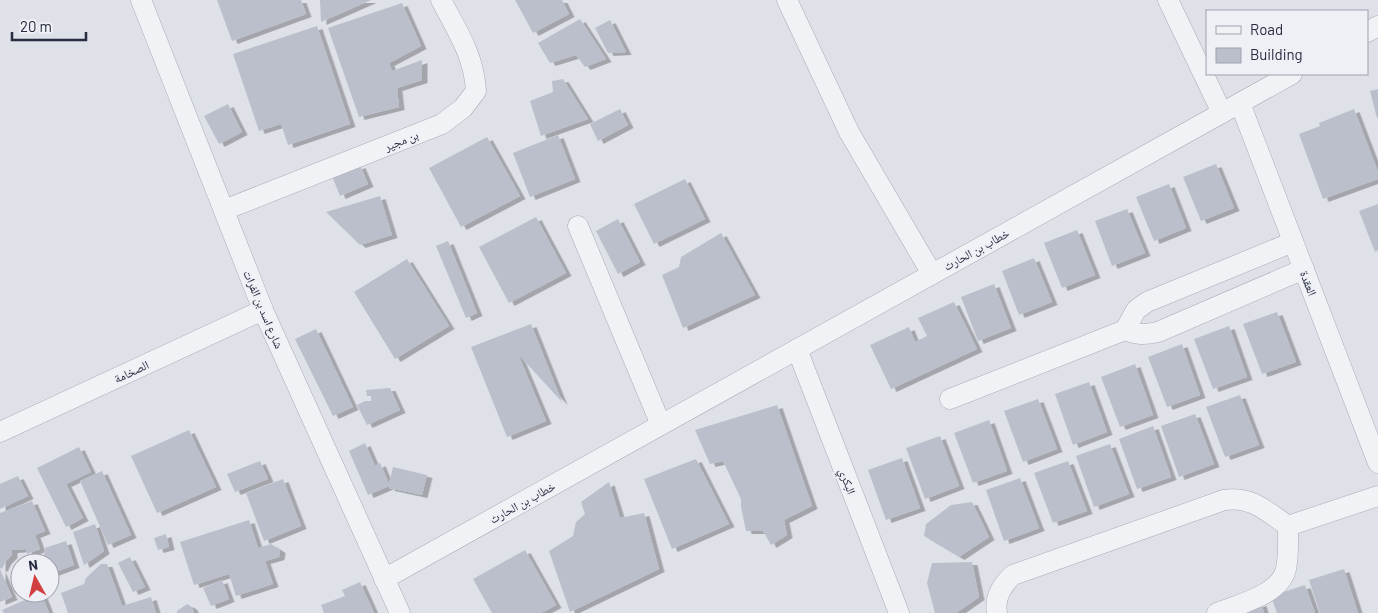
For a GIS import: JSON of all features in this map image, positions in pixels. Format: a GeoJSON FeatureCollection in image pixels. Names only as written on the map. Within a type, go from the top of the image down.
{"type":"FeatureCollection","features":[{"type":"Feature","properties":{"kind":"street","name":"شارع اسد بن الفرات"},"geometry":{"type":"LineString","coordinates":[[141,0],[263,310],[400,613]]}},
{"type":"Feature","properties":{"kind":"street","name":"بن مجير"},"geometry":{"type":"LineString","coordinates":[[224,210],[442,124],[463,108],[476,91],[475,72],[467,50],[441,0]]}},
{"type":"Feature","properties":{"kind":"street"},"geometry":{"type":"LineString","coordinates":[[787,0],[849,132],[932,274]]}},
{"type":"Feature","properties":{"kind":"street"},"geometry":{"type":"LineString","coordinates":[[1168,0],[1222,113]]}},
{"type":"Feature","properties":{"kind":"street","name":"خطاب بن الحارث"},"geometry":{"type":"LineString","coordinates":[[384,579],[1290,75]]}},
{"type":"Feature","properties":{"kind":"street","name":"العقدة"},"geometry":{"type":"LineString","coordinates":[[1240,103],[1378,463]]}},
{"type":"Feature","properties":{"kind":"street"},"geometry":{"type":"LineString","coordinates":[[578,226],[661,425]]}},
{"type":"Feature","properties":{"kind":"street"},"geometry":{"type":"LineString","coordinates":[[950,399],[1125,330],[1136,310],[1147,302],[1293,242]]}},
{"type":"Feature","properties":{"kind":"street"},"geometry":{"type":"LineString","coordinates":[[1125,330],[1134,334],[1146,335],[1158,332],[1304,269]]}},
{"type":"Feature","properties":{"kind":"street","name":"الصخامة"},"geometry":{"type":"LineString","coordinates":[[0,432],[263,310]]}},
{"type":"Feature","properties":{"kind":"street","name":"البكري"},"geometry":{"type":"LineString","coordinates":[[797,349],[899,613]]}},
{"type":"Feature","properties":{"kind":"street"},"geometry":{"type":"LineString","coordinates":[[1288,526],[1378,496]]}},
{"type":"Feature","properties":{"kind":"street"},"geometry":{"type":"LineString","coordinates":[[997,613],[998,594],[1004,583],[1013,575],[1224,500],[1236,498],[1248,500],[1288,526]]}},
{"type":"Feature","properties":{"kind":"street"},"geometry":{"type":"LineString","coordinates":[[1217,613],[1265,593],[1281,580],[1288,560],[1288,526]]}},
{"type":"Feature","properties":{"kind":"building"},"geometry":{"type":"Polygon","coordinates":[[[217,0],[301,0],[306,14],[232,41],[217,0]]]}},
{"type":"Feature","properties":{"kind":"building"},"geometry":{"type":"Polygon","coordinates":[[[320,0],[371,0],[321,22],[320,0]]]}},
{"type":"Feature","properties":{"kind":"building"},"geometry":{"type":"Polygon","coordinates":[[[515,0],[562,0],[569,14],[533,33],[515,0]]]}},
{"type":"Feature","properties":{"kind":"building"},"geometry":{"type":"Polygon","coordinates":[[[402,3],[421,46],[389,63],[392,71],[422,60],[422,80],[397,88],[399,107],[359,117],[328,28],[402,3]]]}},
{"type":"Feature","properties":{"kind":"building"},"geometry":{"type":"Polygon","coordinates":[[[580,19],[606,59],[585,67],[576,55],[550,63],[538,43],[580,19]]]}},
{"type":"Feature","properties":{"kind":"building"},"geometry":{"type":"Polygon","coordinates":[[[610,20],[626,52],[608,53],[595,28],[610,20]]]}},
{"type":"Feature","properties":{"kind":"building"},"geometry":{"type":"Polygon","coordinates":[[[317,26],[350,124],[288,145],[281,124],[259,131],[233,54],[317,26]]]}},
{"type":"Feature","properties":{"kind":"building"},"geometry":{"type":"Polygon","coordinates":[[[563,79],[588,119],[541,136],[530,101],[553,92],[552,81],[563,79]]]}},
{"type":"Feature","properties":{"kind":"building"},"geometry":{"type":"Polygon","coordinates":[[[1378,89],[1378,118],[1377,118],[1370,91],[1378,89]]]}},
{"type":"Feature","properties":{"kind":"building"},"geometry":{"type":"Polygon","coordinates":[[[228,104],[242,132],[219,144],[204,116],[228,104]]]}},
{"type":"Feature","properties":{"kind":"building"},"geometry":{"type":"Polygon","coordinates":[[[620,109],[628,125],[598,141],[590,124],[620,109]]]}},
{"type":"Feature","properties":{"kind":"building"},"geometry":{"type":"Polygon","coordinates":[[[1354,109],[1378,172],[1378,179],[1323,199],[1299,134],[1320,126],[1319,123],[1354,109]]]}},
{"type":"Feature","properties":{"kind":"building"},"geometry":{"type":"Polygon","coordinates":[[[558,135],[575,179],[530,197],[513,153],[558,135]]]}},
{"type":"Feature","properties":{"kind":"building"},"geometry":{"type":"Polygon","coordinates":[[[487,137],[520,196],[461,227],[429,168],[487,137]]]}},
{"type":"Feature","properties":{"kind":"building"},"geometry":{"type":"Polygon","coordinates":[[[1216,164],[1234,208],[1201,221],[1183,177],[1216,164]]]}},
{"type":"Feature","properties":{"kind":"building"},"geometry":{"type":"Polygon","coordinates":[[[360,165],[368,184],[340,196],[332,176],[360,165]]]}},
{"type":"Feature","properties":{"kind":"building"},"geometry":{"type":"Polygon","coordinates":[[[685,179],[705,219],[654,244],[634,204],[685,179]]]}},
{"type":"Feature","properties":{"kind":"building"},"geometry":{"type":"Polygon","coordinates":[[[1169,184],[1186,228],[1154,241],[1136,197],[1169,184]]]}},
{"type":"Feature","properties":{"kind":"building"},"geometry":{"type":"Polygon","coordinates":[[[380,196],[392,235],[360,245],[326,212],[380,196]]]}},
{"type":"Feature","properties":{"kind":"building"},"geometry":{"type":"Polygon","coordinates":[[[1378,204],[1378,250],[1375,252],[1359,211],[1378,204]]]}},
{"type":"Feature","properties":{"kind":"building"},"geometry":{"type":"Polygon","coordinates":[[[1127,209],[1145,253],[1112,266],[1095,221],[1127,209]]]}},
{"type":"Feature","properties":{"kind":"building"},"geometry":{"type":"Polygon","coordinates":[[[536,217],[566,273],[509,303],[479,247],[536,217]]]}},
{"type":"Feature","properties":{"kind":"building"},"geometry":{"type":"Polygon","coordinates":[[[618,219],[640,262],[618,274],[596,231],[618,219]]]}},
{"type":"Feature","properties":{"kind":"building"},"geometry":{"type":"Polygon","coordinates":[[[1077,230],[1095,275],[1062,288],[1044,243],[1077,230]]]}},
{"type":"Feature","properties":{"kind":"building"},"geometry":{"type":"Polygon","coordinates":[[[721,233],[755,295],[683,328],[662,275],[679,267],[681,257],[721,233]]]}},
{"type":"Feature","properties":{"kind":"building"},"geometry":{"type":"Polygon","coordinates":[[[448,241],[477,313],[466,318],[436,246],[448,241]]]}},
{"type":"Feature","properties":{"kind":"building"},"geometry":{"type":"Polygon","coordinates":[[[1034,258],[1052,302],[1019,315],[1002,271],[1034,258]]]}},
{"type":"Feature","properties":{"kind":"building"},"geometry":{"type":"Polygon","coordinates":[[[407,259],[449,326],[395,359],[354,292],[407,259]]]}},
{"type":"Feature","properties":{"kind":"building"},"geometry":{"type":"Polygon","coordinates":[[[994,284],[1011,328],[978,341],[961,297],[994,284]]]}},
{"type":"Feature","properties":{"kind":"building"},"geometry":{"type":"Polygon","coordinates":[[[954,302],[977,349],[891,389],[870,345],[909,327],[915,342],[927,336],[918,318],[954,302]]]}},
{"type":"Feature","properties":{"kind":"building"},"geometry":{"type":"Polygon","coordinates":[[[1277,312],[1296,362],[1262,374],[1243,324],[1277,312]]]}},
{"type":"Feature","properties":{"kind":"building"},"geometry":{"type":"Polygon","coordinates":[[[531,324],[562,402],[518,354],[546,421],[507,437],[471,347],[531,324]]]}},
{"type":"Feature","properties":{"kind":"building"},"geometry":{"type":"Polygon","coordinates":[[[1229,326],[1247,377],[1213,389],[1194,339],[1229,326]]]}},
{"type":"Feature","properties":{"kind":"building"},"geometry":{"type":"Polygon","coordinates":[[[316,329],[353,407],[333,416],[295,339],[316,329]]]}},
{"type":"Feature","properties":{"kind":"building"},"geometry":{"type":"Polygon","coordinates":[[[1182,344],[1200,395],[1167,407],[1148,357],[1182,344]]]}},
{"type":"Feature","properties":{"kind":"building"},"geometry":{"type":"Polygon","coordinates":[[[1135,364],[1153,415],[1120,427],[1101,377],[1135,364]]]}},
{"type":"Feature","properties":{"kind":"building"},"geometry":{"type":"Polygon","coordinates":[[[1089,382],[1107,432],[1073,445],[1055,394],[1089,382]]]}},
{"type":"Feature","properties":{"kind":"building"},"geometry":{"type":"Polygon","coordinates":[[[390,388],[400,410],[367,425],[357,405],[365,401],[371,401],[371,396],[367,396],[366,390],[390,388]]]}},
{"type":"Feature","properties":{"kind":"building"},"geometry":{"type":"Polygon","coordinates":[[[1240,395],[1259,445],[1225,457],[1206,407],[1240,395]]]}},
{"type":"Feature","properties":{"kind":"building"},"geometry":{"type":"Polygon","coordinates":[[[1038,399],[1057,449],[1023,462],[1004,411],[1038,399]]]}},
{"type":"Feature","properties":{"kind":"building"},"geometry":{"type":"Polygon","coordinates":[[[777,405],[812,506],[784,520],[787,535],[771,545],[763,531],[746,531],[741,499],[723,461],[710,464],[695,430],[777,405]]]}},
{"type":"Feature","properties":{"kind":"building"},"geometry":{"type":"Polygon","coordinates":[[[1195,414],[1214,464],[1179,477],[1161,426],[1195,414]]]}},
{"type":"Feature","properties":{"kind":"building"},"geometry":{"type":"Polygon","coordinates":[[[989,420],[1007,471],[973,483],[954,433],[989,420]]]}},
{"type":"Feature","properties":{"kind":"building"},"geometry":{"type":"Polygon","coordinates":[[[1153,426],[1171,477],[1137,489],[1119,439],[1153,426]]]}},
{"type":"Feature","properties":{"kind":"building"},"geometry":{"type":"Polygon","coordinates":[[[189,430],[216,487],[157,513],[131,456],[189,430]]]}},
{"type":"Feature","properties":{"kind":"building"},"geometry":{"type":"Polygon","coordinates":[[[940,436],[959,486],[925,499],[906,448],[940,436]]]}},
{"type":"Feature","properties":{"kind":"building"},"geometry":{"type":"Polygon","coordinates":[[[365,443],[375,466],[380,463],[389,484],[393,467],[427,475],[422,495],[389,488],[389,486],[368,495],[349,451],[365,443]]]}},
{"type":"Feature","properties":{"kind":"building"},"geometry":{"type":"Polygon","coordinates":[[[1110,444],[1129,494],[1094,507],[1076,456],[1110,444]]]}},
{"type":"Feature","properties":{"kind":"building"},"geometry":{"type":"Polygon","coordinates":[[[79,447],[91,472],[66,484],[83,518],[66,527],[37,468],[79,447]]]}},
{"type":"Feature","properties":{"kind":"building"},"geometry":{"type":"Polygon","coordinates":[[[902,458],[920,508],[886,520],[868,470],[902,458]]]}},
{"type":"Feature","properties":{"kind":"building"},"geometry":{"type":"Polygon","coordinates":[[[696,459],[729,524],[672,549],[644,479],[696,459]]]}},
{"type":"Feature","properties":{"kind":"building"},"geometry":{"type":"Polygon","coordinates":[[[260,461],[268,479],[235,492],[227,474],[260,461]]]}},
{"type":"Feature","properties":{"kind":"building"},"geometry":{"type":"Polygon","coordinates":[[[1068,461],[1087,511],[1053,523],[1034,473],[1068,461]]]}},
{"type":"Feature","properties":{"kind":"building"},"geometry":{"type":"Polygon","coordinates":[[[102,471],[131,535],[108,545],[80,481],[102,471]]]}},
{"type":"Feature","properties":{"kind":"building"},"geometry":{"type":"Polygon","coordinates":[[[18,476],[28,496],[0,509],[0,484],[18,476]]]}},
{"type":"Feature","properties":{"kind":"building"},"geometry":{"type":"Polygon","coordinates":[[[1020,478],[1039,528],[1004,541],[986,490],[1020,478]]]}},
{"type":"Feature","properties":{"kind":"building"},"geometry":{"type":"Polygon","coordinates":[[[283,479],[301,526],[264,541],[246,493],[283,479]]]}},
{"type":"Feature","properties":{"kind":"building"},"geometry":{"type":"Polygon","coordinates":[[[609,482],[620,518],[644,513],[659,569],[570,612],[549,551],[573,536],[576,522],[585,514],[581,502],[609,482]]]}},
{"type":"Feature","properties":{"kind":"building"},"geometry":{"type":"Polygon","coordinates":[[[32,501],[45,531],[35,535],[40,549],[30,553],[27,553],[26,549],[12,550],[2,569],[0,568],[0,513],[32,501]]]}},
{"type":"Feature","properties":{"kind":"building"},"geometry":{"type":"Polygon","coordinates":[[[972,502],[989,537],[959,557],[924,536],[926,524],[951,505],[972,502]]]}},
{"type":"Feature","properties":{"kind":"building"},"geometry":{"type":"Polygon","coordinates":[[[249,520],[258,548],[271,544],[280,550],[279,557],[265,561],[273,584],[236,596],[229,574],[194,585],[180,542],[249,520]]]}},
{"type":"Feature","properties":{"kind":"building"},"geometry":{"type":"Polygon","coordinates":[[[95,524],[104,551],[84,565],[73,532],[95,524]]]}},
{"type":"Feature","properties":{"kind":"building"},"geometry":{"type":"Polygon","coordinates":[[[166,534],[169,547],[158,550],[154,538],[166,534]]]}},
{"type":"Feature","properties":{"kind":"building"},"geometry":{"type":"Polygon","coordinates":[[[66,541],[74,565],[60,570],[60,553],[44,553],[45,548],[66,541]]]}},
{"type":"Feature","properties":{"kind":"building"},"geometry":{"type":"Polygon","coordinates":[[[525,550],[556,605],[541,613],[492,613],[473,579],[525,550]]]}},
{"type":"Feature","properties":{"kind":"building"},"geometry":{"type":"Polygon","coordinates":[[[130,557],[145,587],[133,592],[118,563],[130,557]]]}},
{"type":"Feature","properties":{"kind":"building"},"geometry":{"type":"Polygon","coordinates":[[[972,562],[979,597],[956,613],[935,613],[927,583],[932,563],[972,562]]]}},
{"type":"Feature","properties":{"kind":"building"},"geometry":{"type":"Polygon","coordinates":[[[101,564],[107,564],[122,606],[151,597],[156,613],[68,613],[61,593],[84,584],[86,578],[101,564]]]}},
{"type":"Feature","properties":{"kind":"building"},"geometry":{"type":"Polygon","coordinates":[[[0,569],[10,592],[10,598],[0,602],[0,569]]]}},
{"type":"Feature","properties":{"kind":"building"},"geometry":{"type":"Polygon","coordinates":[[[1344,569],[1358,613],[1320,613],[1309,580],[1344,569]]]}},
{"type":"Feature","properties":{"kind":"building"},"geometry":{"type":"Polygon","coordinates":[[[222,580],[229,599],[211,606],[203,588],[222,580]]]}},
{"type":"Feature","properties":{"kind":"building"},"geometry":{"type":"Polygon","coordinates":[[[360,582],[374,613],[324,613],[321,605],[345,596],[342,590],[360,582]]]}},
{"type":"Feature","properties":{"kind":"building"},"geometry":{"type":"Polygon","coordinates":[[[1305,585],[1315,613],[1277,613],[1271,596],[1305,585]]]}},
{"type":"Feature","properties":{"kind":"building"},"geometry":{"type":"Polygon","coordinates":[[[18,603],[45,603],[49,613],[4,613],[2,610],[18,603]]]}},
{"type":"Feature","properties":{"kind":"building"},"geometry":{"type":"Polygon","coordinates":[[[1261,603],[1264,613],[1230,613],[1261,603]]]}},
{"type":"Feature","properties":{"kind":"building"},"geometry":{"type":"Polygon","coordinates":[[[187,604],[192,607],[194,613],[177,613],[177,611],[187,604]]]}}]}
